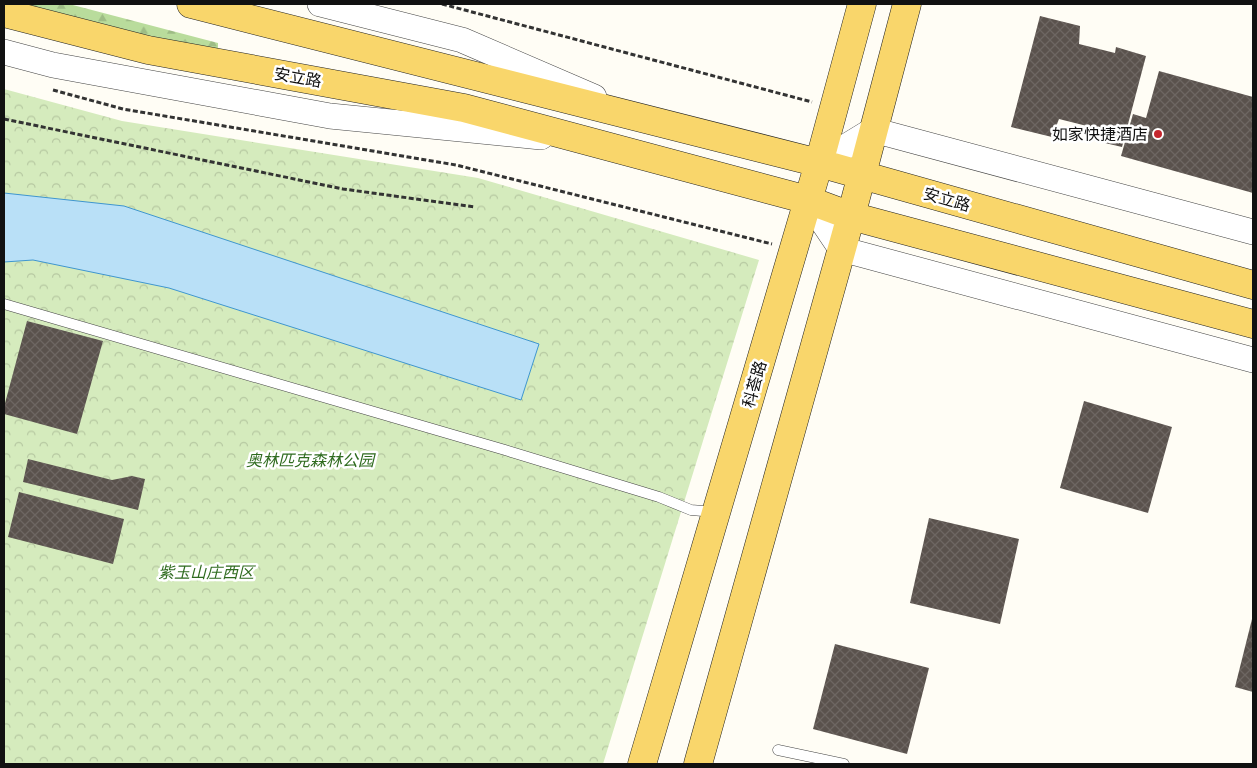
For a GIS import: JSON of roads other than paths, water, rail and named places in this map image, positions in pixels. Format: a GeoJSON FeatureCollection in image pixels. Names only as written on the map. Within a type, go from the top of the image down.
{"type":"FeatureCollection","features":[{"type":"Feature","properties":{"kind":"main road","name":"安立路"},"geometry":{"type":"LineString","coordinates":[[191,4],[820,163],[1253,285]]}},
{"type":"Feature","properties":{"kind":"main road","name":"科荟路"},"geometry":{"type":"LineString","coordinates":[[642,764],[820,163],[862,4]]}},
{"type":"Feature","properties":{"kind":"main road"},"geometry":{"type":"LineString","coordinates":[[698,764],[842,248],[907,4]]}},
{"type":"Feature","properties":{"kind":"main road","name":"安立路"},"geometry":{"type":"LineString","coordinates":[[4,13],[148,50],[464,108],[808,200],[850,216],[1253,324]]}},
{"type":"Feature","properties":{"kind":"street","name":"安立路"},"geometry":{"type":"LineString","coordinates":[[320,4],[462,40],[640,117]]}},
{"type":"Feature","properties":{"kind":"street","name":"安立路"},"geometry":{"type":"LineString","coordinates":[[4,52],[53,65],[330,116],[593,142]]}},
{"type":"Feature","properties":{"kind":"street"},"geometry":{"type":"LineString","coordinates":[[820,163],[873,130],[1253,232]]}},
{"type":"Feature","properties":{"kind":"street"},"geometry":{"type":"LineString","coordinates":[[808,200],[842,248],[1253,360]]}},
{"type":"Feature","properties":{"kind":"lane"},"geometry":{"type":"LineString","coordinates":[[4,304],[505,450],[659,497],[691,510],[716,512]]}},
{"type":"Feature","properties":{"kind":"lane"},"geometry":{"type":"LineString","coordinates":[[778,750],[844,764]]}},
{"type":"Feature","properties":{"kind":"water"},"geometry":{"type":"Polygon","coordinates":[[[4,193],[124,206],[539,344],[521,400],[169,288],[33,260],[4,262],[4,193]]]}},
{"type":"Feature","properties":{"kind":"place","name":"如家快捷酒店"},"geometry":{"type":"Point","coordinates":[1158,134]}},
{"type":"Feature","properties":{"kind":"park label","name":"奥林匹克森林公园"},"geometry":{"type":"Point","coordinates":[310,460]}},
{"type":"Feature","properties":{"kind":"park label","name":"紫玉山庄西区"},"geometry":{"type":"Point","coordinates":[206,572]}}]}
